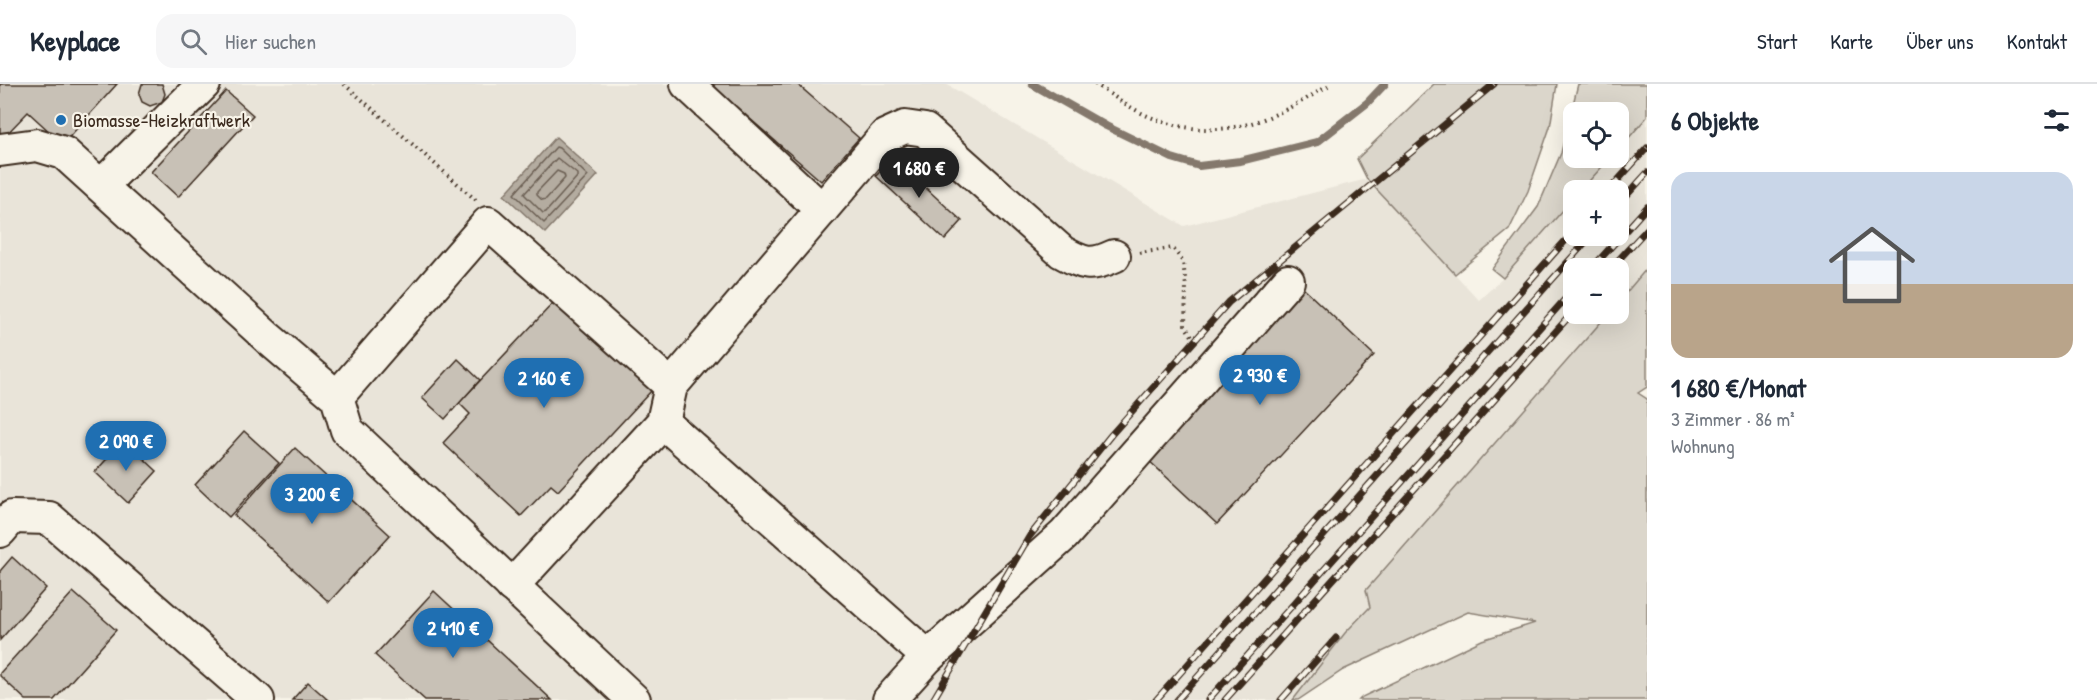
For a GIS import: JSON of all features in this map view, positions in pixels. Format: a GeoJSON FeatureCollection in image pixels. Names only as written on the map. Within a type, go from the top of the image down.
{"type":"FeatureCollection","features":[{"type":"Feature","properties":{"kind":"lane"},"geometry":{"type":"LineString","coordinates":[[101,186],[204,84]]}},
{"type":"Feature","properties":{"kind":"lane"},"geometry":{"type":"LineString","coordinates":[[687,84],[822,210]]}},
{"type":"Feature","properties":{"kind":"lane"},"geometry":{"type":"LineString","coordinates":[[512,586],[663,422],[671,386],[885,136],[905,127],[925,130],[1062,252],[1081,263],[1089,264],[1097,264],[1114,256]]}},
{"type":"Feature","properties":{"kind":"lane"},"geometry":{"type":"LineString","coordinates":[[0,150],[37,145],[64,153],[268,338],[337,397],[347,429],[634,700]]}},
{"type":"Feature","properties":{"kind":"lane"},"geometry":{"type":"LineString","coordinates":[[337,397],[488,222],[671,386]]}},
{"type":"Feature","properties":{"kind":"lane"},"geometry":{"type":"LineString","coordinates":[[889,700],[928,657],[1064,535],[1288,281]]}},
{"type":"Feature","properties":{"kind":"lane"},"geometry":{"type":"LineString","coordinates":[[663,422],[928,657]]}},
{"type":"Feature","properties":{"kind":"lane"},"geometry":{"type":"LineString","coordinates":[[0,531],[12,517],[49,518],[258,700]]}},
{"type":"Feature","properties":{"kind":"path"},"geometry":{"type":"LineString","coordinates":[[344,84],[482,206],[488,222]]}},
{"type":"Feature","properties":{"kind":"path"},"geometry":{"type":"LineString","coordinates":[[1095,84],[1148,116],[1182,128],[1216,130],[1252,124],[1297,105],[1331,84]]}},
{"type":"Feature","properties":{"kind":"path"},"geometry":{"type":"LineString","coordinates":[[1114,256],[1173,248],[1183,262],[1186,286],[1185,326],[1199,346],[1217,361]]}},
{"type":"Feature","properties":{"kind":"shaded area"},"geometry":{"type":"Polygon","coordinates":[[[0,84],[946,84],[1184,226],[1367,179],[1479,300],[1503,278],[1563,210],[1563,246],[1629,246],[1629,180],[1590,180],[1601,168],[1629,168],[1629,138],[1647,117],[1647,268],[1629,289],[1629,258],[1563,258],[1563,324],[1599,324],[1367,590],[1371,606],[1345,633],[1293,700],[0,700],[0,84]]]}},
{"type":"Feature","properties":{"kind":"shaded area"},"geometry":{"type":"Polygon","coordinates":[[[1434,84],[1557,84],[1550,127],[1528,191],[1509,230],[1455,274],[1367,179],[1357,159],[1434,84]]]}},
{"type":"Feature","properties":{"kind":"shaded area"},"geometry":{"type":"Polygon","coordinates":[[[1578,84],[1647,84],[1647,117],[1629,138],[1629,102],[1574,102],[1578,84]]]}},
{"type":"Feature","properties":{"kind":"shaded area"},"geometry":{"type":"Polygon","coordinates":[[[1563,145],[1563,168],[1601,168],[1590,180],[1563,180],[1563,210],[1503,278],[1492,269],[1538,207],[1563,145]]]}},
{"type":"Feature","properties":{"kind":"shaded area"},"geometry":{"type":"Polygon","coordinates":[[[1647,268],[1647,387],[1638,393],[1647,399],[1647,700],[1359,700],[1482,640],[1535,623],[1468,612],[1343,670],[1298,700],[1293,700],[1345,633],[1370,607],[1366,590],[1599,324],[1629,324],[1629,289],[1647,268]]]}},
{"type":"Feature","properties":{"kind":"water"},"geometry":{"type":"Polygon","coordinates":[[[556,137],[598,175],[545,233],[504,195],[556,137]]]}},
{"type":"Feature","properties":{"kind":"building","name":"Biomasse-Heizkraftwerk"},"geometry":{"type":"Polygon","coordinates":[[[0,84],[117,84],[63,144],[28,112],[0,141],[0,84]]]}},
{"type":"Feature","properties":{"kind":"building"},"geometry":{"type":"Polygon","coordinates":[[[142,84],[162,84],[165,94],[162,102],[150,106],[142,102],[139,94],[142,84]]]}},
{"type":"Feature","properties":{"kind":"building"},"geometry":{"type":"Polygon","coordinates":[[[710,84],[797,84],[859,138],[821,181],[710,84]]]}},
{"type":"Feature","properties":{"kind":"building"},"geometry":{"type":"Polygon","coordinates":[[[226,91],[253,115],[178,197],[151,172],[226,91]]]}},
{"type":"Feature","properties":{"kind":"building"},"geometry":{"type":"Polygon","coordinates":[[[893,158],[962,221],[945,240],[876,176],[893,158]]]}},
{"type":"Feature","properties":{"kind":"building"},"geometry":{"type":"Polygon","coordinates":[[[1303,288],[1374,355],[1217,524],[1145,457],[1303,288]]]}},
{"type":"Feature","properties":{"kind":"building"},"geometry":{"type":"Polygon","coordinates":[[[556,300],[652,390],[558,491],[551,485],[521,516],[443,443],[470,414],[459,403],[556,300]]]}},
{"type":"Feature","properties":{"kind":"building"},"geometry":{"type":"Polygon","coordinates":[[[458,359],[480,380],[445,419],[422,398],[458,359]]]}},
{"type":"Feature","properties":{"kind":"building"},"geometry":{"type":"Polygon","coordinates":[[[244,431],[279,463],[229,517],[195,485],[244,431]]]}},
{"type":"Feature","properties":{"kind":"building"},"geometry":{"type":"Polygon","coordinates":[[[124,440],[157,471],[128,503],[95,472],[124,440]]]}},
{"type":"Feature","properties":{"kind":"building"},"geometry":{"type":"Polygon","coordinates":[[[295,448],[390,535],[329,602],[234,515],[295,448]]]}},
{"type":"Feature","properties":{"kind":"building"},"geometry":{"type":"Polygon","coordinates":[[[12,557],[46,588],[0,640],[0,571],[12,557]]]}},
{"type":"Feature","properties":{"kind":"building"},"geometry":{"type":"Polygon","coordinates":[[[434,591],[552,700],[425,700],[375,655],[434,591]]]}},
{"type":"Feature","properties":{"kind":"building"},"geometry":{"type":"Polygon","coordinates":[[[73,592],[116,630],[54,700],[26,700],[0,676],[0,673],[73,592]]]}},
{"type":"Feature","properties":{"kind":"building"},"geometry":{"type":"Polygon","coordinates":[[[308,682],[328,700],[292,700],[308,682]]]}},
{"type":"Feature","properties":{"kind":"waterway"},"geometry":{"type":"LineString","coordinates":[[1032,84],[1106,126],[1172,158],[1199,166],[1240,161],[1317,142],[1367,103],[1385,84]]}},
{"type":"Feature","properties":{"kind":"railway"},"geometry":{"type":"LineString","coordinates":[[933,700],[1029,537],[1111,435],[1229,302],[1494,84]]}},
{"type":"Feature","properties":{"kind":"railway"},"geometry":{"type":"LineString","coordinates":[[1618,180],[1647,148]]}},
{"type":"Feature","properties":{"kind":"railway"},"geometry":{"type":"LineString","coordinates":[[1629,193],[1647,173]]}},
{"type":"Feature","properties":{"kind":"railway"},"geometry":{"type":"LineString","coordinates":[[1601,258],[1647,207]]}},
{"type":"Feature","properties":{"kind":"railway"},"geometry":{"type":"LineString","coordinates":[[1620,258],[1647,229]]}},
{"type":"Feature","properties":{"kind":"railway"},"geometry":{"type":"LineString","coordinates":[[1156,700],[1563,243]]}},
{"type":"Feature","properties":{"kind":"railway"},"geometry":{"type":"LineString","coordinates":[[1177,700],[1582,246]]}},
{"type":"Feature","properties":{"kind":"railway"},"geometry":{"type":"LineString","coordinates":[[1208,700],[1563,301]]}},
{"type":"Feature","properties":{"kind":"railway"},"geometry":{"type":"LineString","coordinates":[[1225,700],[1563,323]]}},
{"type":"Feature","properties":{"kind":"railway"},"geometry":{"type":"LineString","coordinates":[[1281,700],[1336,638]]}},
{"type":"Feature","properties":{"kind":"place","name":"Biomasse-Heizkraftwerk"},"geometry":{"type":"Point","coordinates":[61,120]}}]}
